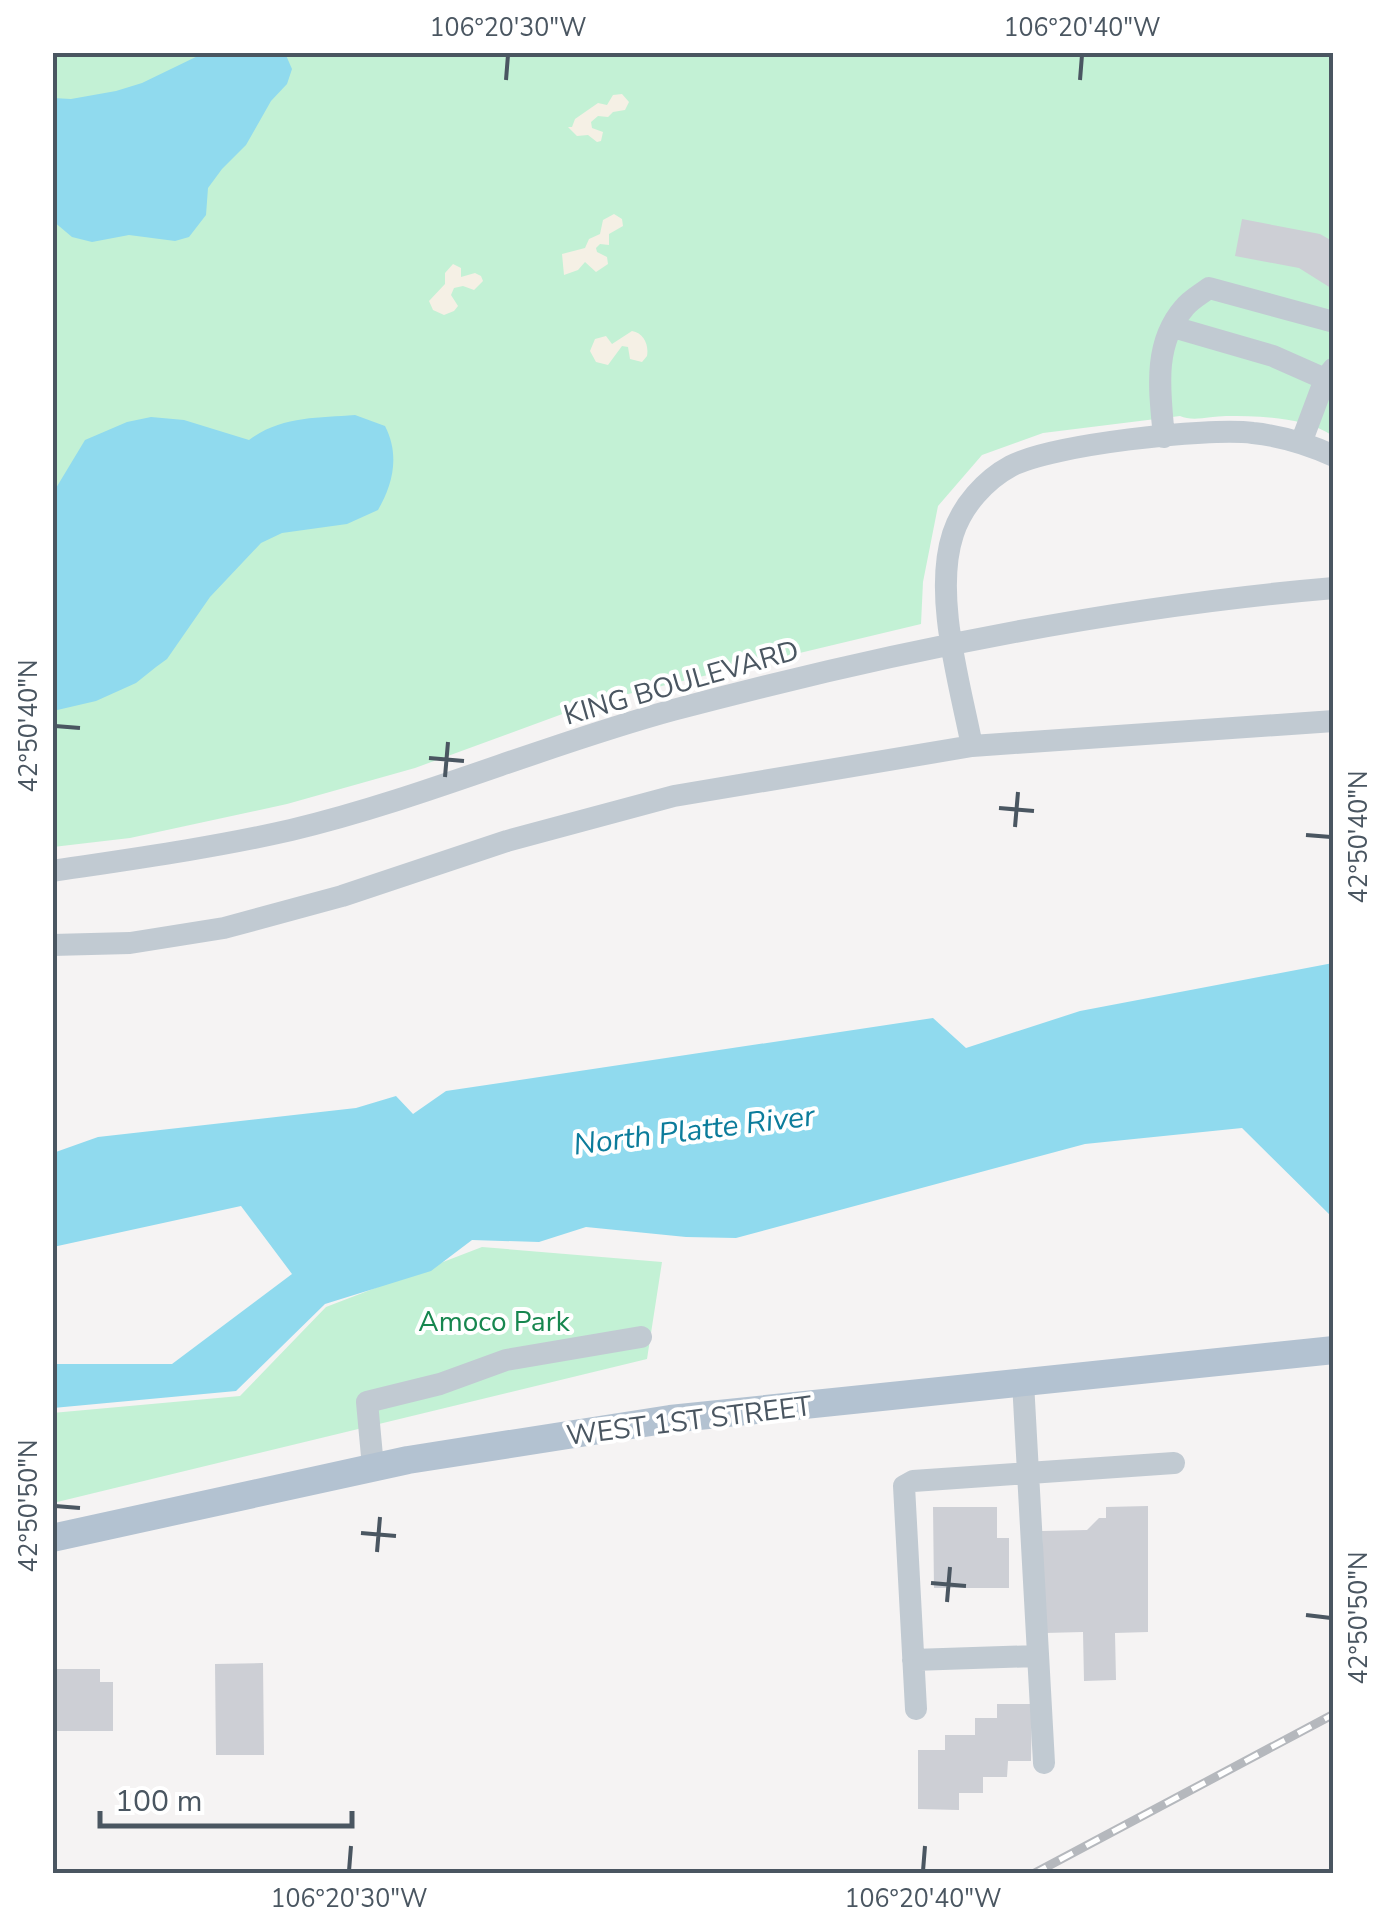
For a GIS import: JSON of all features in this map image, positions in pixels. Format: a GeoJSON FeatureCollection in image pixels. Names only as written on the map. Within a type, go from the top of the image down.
{"type":"FeatureCollection","features":[{"type":"Feature","properties":{"kind":"main road","name":"WEST 1ST STREET"},"geometry":{"type":"LineString","coordinates":[[52,1538],[372,1468],[670,1419],[1334,1350]]}},
{"type":"Feature","properties":{"kind":"street"},"geometry":{"type":"LineString","coordinates":[[1164,437],[1159,384],[1162,349],[1183,308],[1208,288],[1334,322]]}},
{"type":"Feature","properties":{"kind":"street"},"geometry":{"type":"LineString","coordinates":[[1173,327],[1331,377],[1300,443]]}},
{"type":"Feature","properties":{"kind":"street"},"geometry":{"type":"LineString","coordinates":[[972,746],[952,641],[945,574],[954,529],[983,487],[1010,466],[1032,457],[1231,431],[1300,443],[1334,456]]}},
{"type":"Feature","properties":{"kind":"street","name":"KING BOULEVARD"},"geometry":{"type":"LineString","coordinates":[[52,871],[293,829],[670,711],[952,641],[1226,597],[1334,588]]}},
{"type":"Feature","properties":{"kind":"street"},"geometry":{"type":"LineString","coordinates":[[52,968],[62,945],[130,943],[224,928],[674,796],[972,746],[1334,721]]}},
{"type":"Feature","properties":{"kind":"street"},"geometry":{"type":"LineString","coordinates":[[372,1468],[367,1402],[440,1384],[506,1360],[641,1337]]}},
{"type":"Feature","properties":{"kind":"street"},"geometry":{"type":"LineString","coordinates":[[1023,1382],[1044,1763]]}},
{"type":"Feature","properties":{"kind":"street"},"geometry":{"type":"LineString","coordinates":[[916,1710],[904,1486],[914,1481],[1174,1463]]}},
{"type":"Feature","properties":{"kind":"street"},"geometry":{"type":"LineString","coordinates":[[913,1660],[1038,1656]]}},
{"type":"Feature","properties":{"kind":"green space"},"geometry":{"type":"Polygon","coordinates":[[[52,53],[1333,53],[1333,436],[1296,421],[1239,416],[1180,416],[1043,433],[982,455],[938,506],[923,582],[921,624],[595,702],[415,768],[287,804],[130,838],[53,847],[52,53]]]}},
{"type":"Feature","properties":{"kind":"green space","name":"Amoco Park"},"geometry":{"type":"Polygon","coordinates":[[[482,1247],[662,1262],[647,1359],[53,1503],[52,1413],[240,1396],[326,1307],[482,1247]]]}},
{"type":"Feature","properties":{"kind":"sand"},"geometry":{"type":"Polygon","coordinates":[[[622,94],[629,102],[625,110],[608,117],[598,116],[591,122],[592,128],[603,132],[601,141],[588,135],[577,136],[568,127],[598,103],[607,105],[613,95],[622,94]]]}},
{"type":"Feature","properties":{"kind":"sand"},"geometry":{"type":"Polygon","coordinates":[[[614,214],[622,219],[623,226],[609,234],[609,245],[596,248],[607,257],[608,264],[596,272],[585,262],[578,270],[564,275],[562,254],[585,248],[589,239],[600,234],[603,220],[614,214]]]}},
{"type":"Feature","properties":{"kind":"sand"},"geometry":{"type":"Polygon","coordinates":[[[453,264],[461,268],[461,277],[475,273],[483,281],[474,290],[454,288],[451,295],[458,306],[444,315],[433,310],[429,301],[445,284],[445,273],[453,264]]]}},
{"type":"Feature","properties":{"kind":"sand"},"geometry":{"type":"Polygon","coordinates":[[[632,331],[640,334],[646,344],[647,356],[642,362],[630,359],[628,347],[622,346],[608,365],[596,362],[590,351],[595,339],[606,336],[612,344],[632,331]]]}},
{"type":"Feature","properties":{"kind":"water"},"geometry":{"type":"Polygon","coordinates":[[[204,53],[285,53],[292,69],[287,84],[271,101],[246,145],[208,188],[206,215],[189,237],[175,241],[129,235],[92,242],[72,237],[53,221],[53,98],[116,91],[204,53]]]}},
{"type":"Feature","properties":{"kind":"water"},"geometry":{"type":"Polygon","coordinates":[[[355,415],[385,426],[390,437],[391,480],[378,510],[347,524],[282,533],[261,543],[210,597],[167,659],[136,683],[96,701],[53,711],[53,493],[85,440],[127,422],[151,417],[184,420],[249,440],[287,422],[355,415]]]}},
{"type":"Feature","properties":{"kind":"water","name":"North Platte River"},"geometry":{"type":"Polygon","coordinates":[[[1333,963],[1333,1218],[1242,1128],[1085,1144],[736,1238],[586,1227],[539,1242],[472,1240],[431,1271],[325,1304],[236,1391],[53,1408],[53,1364],[172,1364],[292,1274],[241,1206],[53,1247],[53,1153],[98,1137],[356,1108],[396,1096],[413,1114],[446,1091],[933,1018],[966,1048],[1080,1011],[1333,963]]]}},
{"type":"Feature","properties":{"kind":"building"},"geometry":{"type":"Polygon","coordinates":[[[1242,219],[1320,234],[1334,242],[1334,290],[1299,268],[1235,256],[1242,219]]]}},
{"type":"Feature","properties":{"kind":"building"},"geometry":{"type":"Polygon","coordinates":[[[1148,1506],[1148,1632],[1115,1633],[1116,1680],[1084,1681],[1083,1632],[1045,1633],[1042,1531],[1087,1530],[1099,1518],[1106,1518],[1106,1507],[1148,1506]]]}},
{"type":"Feature","properties":{"kind":"building"},"geometry":{"type":"Polygon","coordinates":[[[933,1507],[997,1507],[997,1538],[1009,1538],[1009,1588],[934,1588],[933,1507]]]}},
{"type":"Feature","properties":{"kind":"building"},"geometry":{"type":"Polygon","coordinates":[[[263,1663],[264,1755],[216,1755],[215,1664],[263,1663]]]}},
{"type":"Feature","properties":{"kind":"building"},"geometry":{"type":"Polygon","coordinates":[[[52,1669],[100,1669],[100,1682],[113,1682],[113,1731],[52,1731],[52,1669]]]}},
{"type":"Feature","properties":{"kind":"building"},"geometry":{"type":"Polygon","coordinates":[[[997,1704],[1032,1704],[1031,1761],[1008,1761],[1007,1777],[983,1777],[983,1793],[959,1793],[959,1810],[918,1809],[918,1750],[945,1750],[945,1735],[975,1735],[975,1718],[997,1718],[997,1704]]]}},
{"type":"Feature","properties":{"kind":"railway"},"geometry":{"type":"LineString","coordinates":[[1033,1874],[1334,1714]]}}]}
